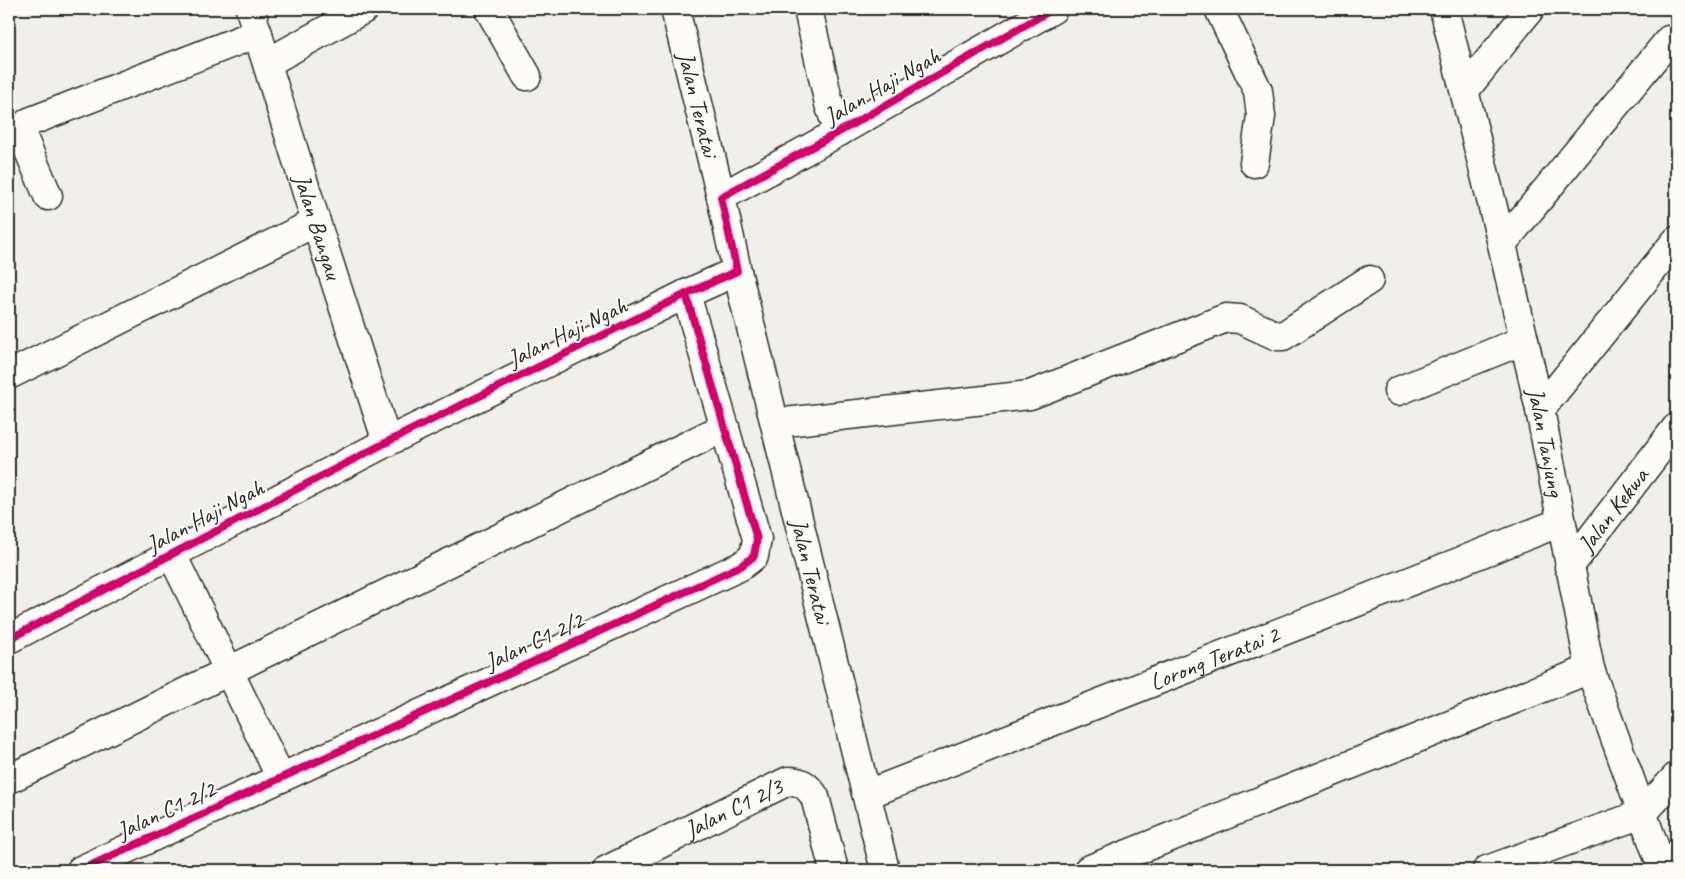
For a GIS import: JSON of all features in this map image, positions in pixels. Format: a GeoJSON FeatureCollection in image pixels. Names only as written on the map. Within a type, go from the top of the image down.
{"type":"FeatureCollection","features":[{"type":"Feature","properties":{"kind":"street"},"geometry":{"type":"LineString","coordinates":[[268,63],[364,9]]}},
{"type":"Feature","properties":{"kind":"street"},"geometry":{"type":"LineString","coordinates":[[489,9],[527,76]]}},
{"type":"Feature","properties":{"kind":"street","name":"Jalan Teratai"},"geometry":{"type":"LineString","coordinates":[[675,9],[721,197]]}},
{"type":"Feature","properties":{"kind":"street"},"geometry":{"type":"LineString","coordinates":[[808,9],[829,104],[839,132]]}},
{"type":"Feature","properties":{"kind":"street","name":"Jalan Haji Ngah"},"geometry":{"type":"LineString","coordinates":[[721,197],[839,132],[1053,9]]}},
{"type":"Feature","properties":{"kind":"street"},"geometry":{"type":"LineString","coordinates":[[1219,9],[1258,91],[1261,116],[1254,163]]}},
{"type":"Feature","properties":{"kind":"street","name":"Jalan Tanjung"},"geometry":{"type":"LineString","coordinates":[[1444,9],[1502,244],[1540,410],[1590,670],[1663,870]]}},
{"type":"Feature","properties":{"kind":"street"},"geometry":{"type":"LineString","coordinates":[[1465,90],[1530,9]]}},
{"type":"Feature","properties":{"kind":"street"},"geometry":{"type":"LineString","coordinates":[[48,196],[22,135],[22,128],[29,122],[254,21]]}},
{"type":"Feature","properties":{"kind":"street","name":"Jalan Bangau"},"geometry":{"type":"LineString","coordinates":[[254,21],[387,442]]}},
{"type":"Feature","properties":{"kind":"street"},"geometry":{"type":"LineString","coordinates":[[1502,244],[1669,40]]}},
{"type":"Feature","properties":{"kind":"street"},"geometry":{"type":"LineString","coordinates":[[721,197],[737,271]]}},
{"type":"Feature","properties":{"kind":"street"},"geometry":{"type":"LineString","coordinates":[[10,372],[316,222]]}},
{"type":"Feature","properties":{"kind":"street"},"geometry":{"type":"LineString","coordinates":[[1540,410],[1676,241]]}},
{"type":"Feature","properties":{"kind":"street","name":"Jalan Teratai"},"geometry":{"type":"LineString","coordinates":[[737,271],[868,794],[885,870]]}},
{"type":"Feature","properties":{"kind":"street","name":"Jalan Haji Ngah"},"geometry":{"type":"LineString","coordinates":[[9,639],[387,442],[686,294],[737,271]]}},
{"type":"Feature","properties":{"kind":"street"},"geometry":{"type":"LineString","coordinates":[[776,423],[1030,395],[1226,318],[1240,319],[1277,336],[1282,336],[1369,280]]}},
{"type":"Feature","properties":{"kind":"street","name":"Jalan C1 2/2"},"geometry":{"type":"LineString","coordinates":[[81,870],[741,566],[754,556],[756,539],[686,294]]}},
{"type":"Feature","properties":{"kind":"street"},"geometry":{"type":"LineString","coordinates":[[1398,391],[1524,340]]}},
{"type":"Feature","properties":{"kind":"street"},"geometry":{"type":"LineString","coordinates":[[9,779],[725,427]]}},
{"type":"Feature","properties":{"kind":"street","name":"Jalan Kekwa"},"geometry":{"type":"LineString","coordinates":[[1569,567],[1676,428]]}},
{"type":"Feature","properties":{"kind":"street","name":"Lorong Teratai 2"},"geometry":{"type":"LineString","coordinates":[[868,794],[1562,522]]}},
{"type":"Feature","properties":{"kind":"street"},"geometry":{"type":"LineString","coordinates":[[172,554],[281,778]]}},
{"type":"Feature","properties":{"kind":"street"},"geometry":{"type":"LineString","coordinates":[[1088,870],[1590,670]]}},
{"type":"Feature","properties":{"kind":"street"},"geometry":{"type":"LineString","coordinates":[[1487,870],[1642,814],[1676,776]]}},
{"type":"Feature","properties":{"kind":"street","name":"Jalan C1 2/3"},"geometry":{"type":"LineString","coordinates":[[607,870],[788,780],[798,781],[809,787],[814,797],[834,870]]}},
{"type":"Feature","properties":{"kind":"cycle path"},"geometry":{"type":"LineString","coordinates":[[9,639],[387,442],[686,294],[737,271],[721,197],[839,132],[1053,9]]}},
{"type":"Feature","properties":{"kind":"cycle path"},"geometry":{"type":"LineString","coordinates":[[81,870],[741,566],[754,556],[757,539],[686,294]]}}]}
